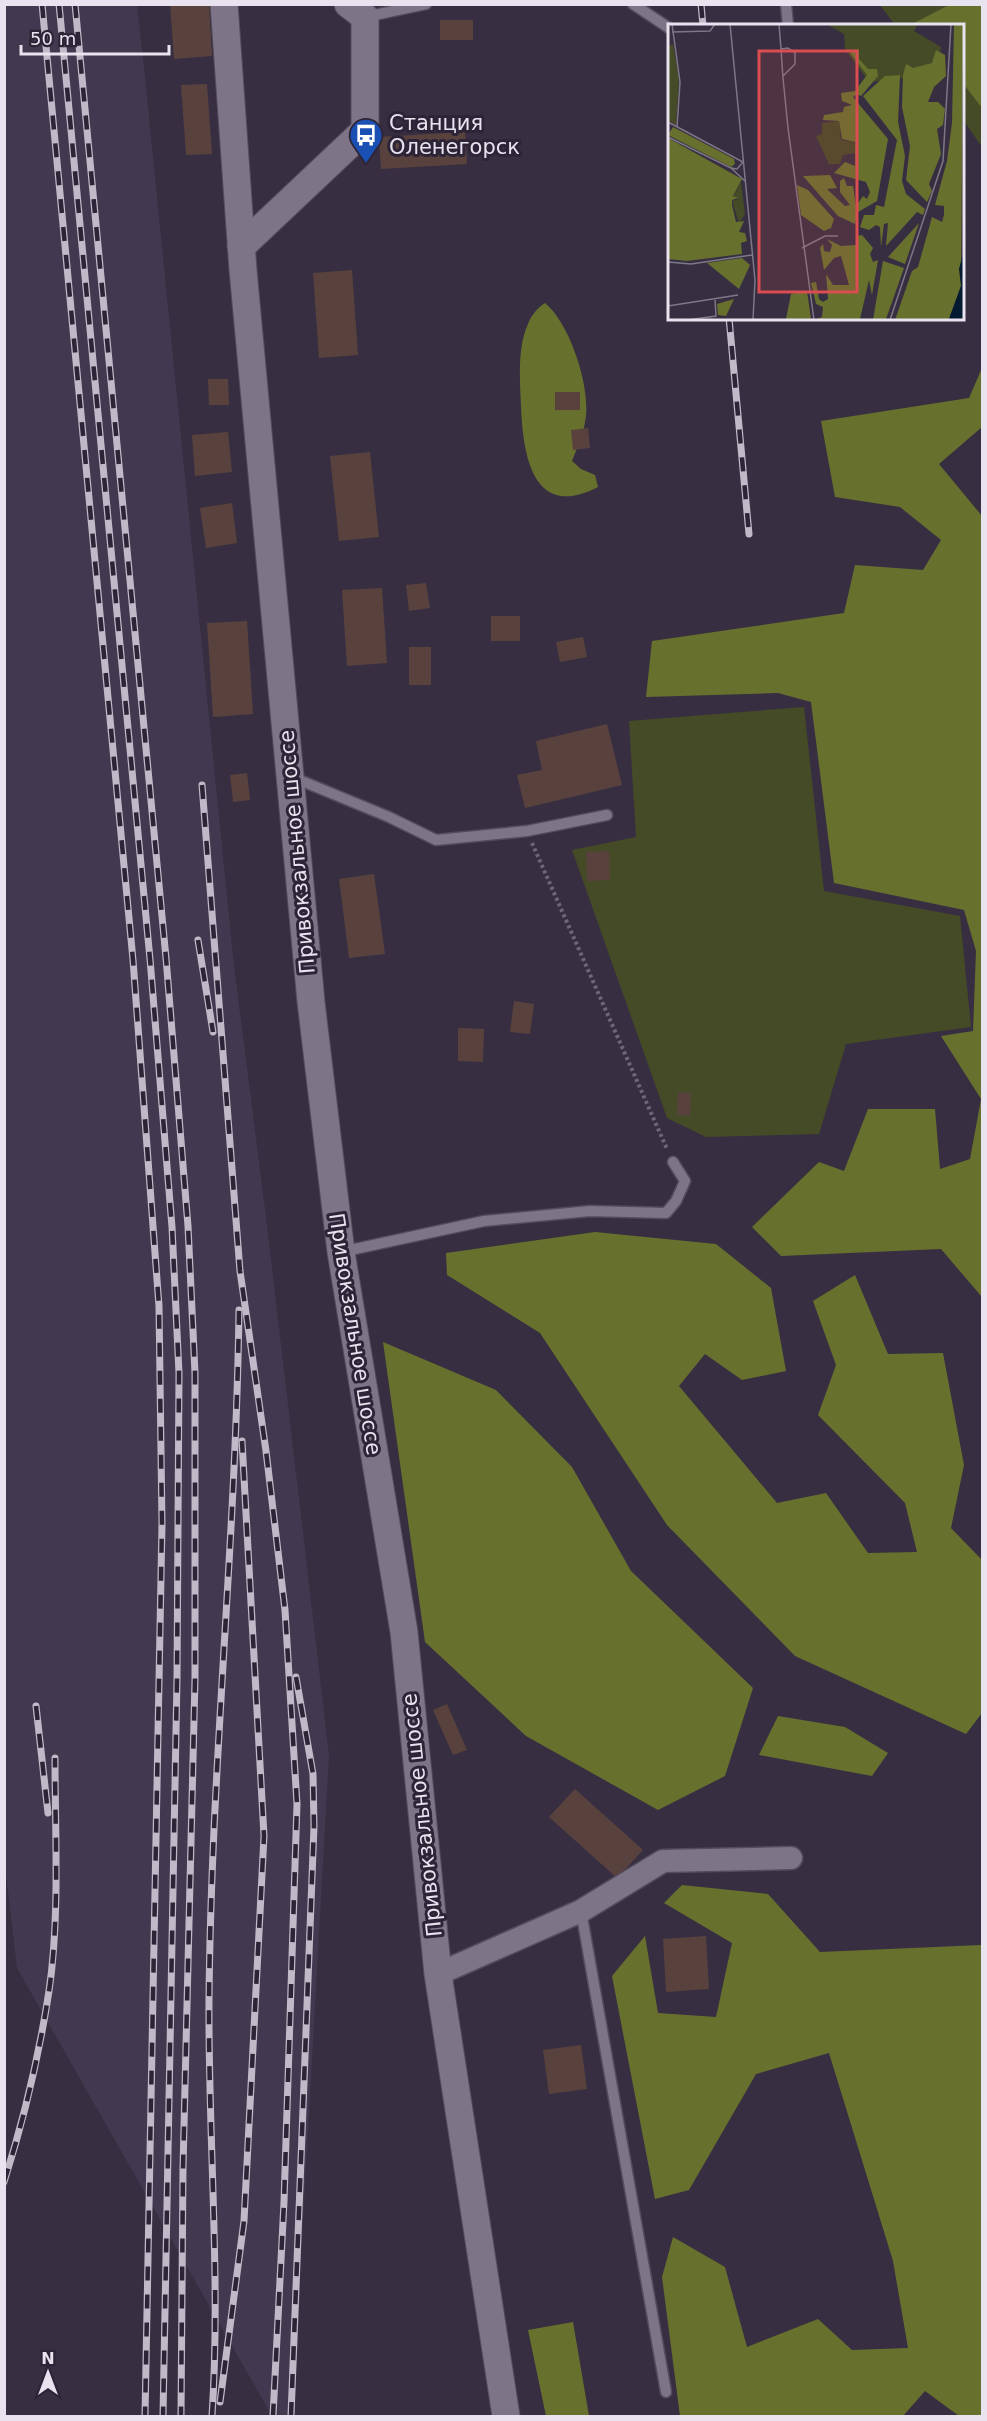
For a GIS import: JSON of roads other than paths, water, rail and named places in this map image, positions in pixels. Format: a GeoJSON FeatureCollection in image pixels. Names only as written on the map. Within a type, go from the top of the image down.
{"type":"FeatureCollection","features":[{"type":"Feature","properties":{"kind":"street","name":"Привокзальное шоссе"},"geometry":{"type":"LineString","coordinates":[[225,4],[242,247],[311,1002],[341,1252],[404,1632],[438,1974],[506,2416]]}},
{"type":"Feature","properties":{"kind":"street"},"geometry":{"type":"LineString","coordinates":[[242,247],[365,130],[356,11]]}},
{"type":"Feature","properties":{"kind":"street"},"geometry":{"type":"LineString","coordinates":[[438,1974],[581,1911],[663,1861],[791,1858]]}},
{"type":"Feature","properties":{"kind":"lane"},"geometry":{"type":"LineString","coordinates":[[356,11],[426,4]]}},
{"type":"Feature","properties":{"kind":"lane"},"geometry":{"type":"LineString","coordinates":[[633,4],[668,27]]}},
{"type":"Feature","properties":{"kind":"lane"},"geometry":{"type":"LineString","coordinates":[[786,4],[788,24]]}},
{"type":"Feature","properties":{"kind":"lane"},"geometry":{"type":"LineString","coordinates":[[289,776],[389,817],[436,840],[527,831],[607,815]]}},
{"type":"Feature","properties":{"kind":"lane"},"geometry":{"type":"LineString","coordinates":[[341,1252],[484,1221],[591,1211],[666,1213],[676,1201],[685,1181],[673,1162]]}},
{"type":"Feature","properties":{"kind":"lane"},"geometry":{"type":"LineString","coordinates":[[581,1911],[666,2392]]}},
{"type":"Feature","properties":{"kind":"railway"},"geometry":{"type":"LineString","coordinates":[[42,4],[133,960],[159,1306],[162,1524],[145,2416]]}},
{"type":"Feature","properties":{"kind":"railway"},"geometry":{"type":"LineString","coordinates":[[59,4],[150,959],[172,1227],[179,1373],[177,1679],[163,2416]]}},
{"type":"Feature","properties":{"kind":"railway"},"geometry":{"type":"LineString","coordinates":[[75,4],[166,958],[188,1226],[195,1373],[195,1679],[183,2168],[181,2416]]}},
{"type":"Feature","properties":{"kind":"railway"},"geometry":{"type":"LineString","coordinates":[[701,4],[703,24]]}},
{"type":"Feature","properties":{"kind":"railway"},"geometry":{"type":"LineString","coordinates":[[729,320],[749,534]]}},
{"type":"Feature","properties":{"kind":"railway"},"geometry":{"type":"LineString","coordinates":[[202,785],[240,1271],[266,1451],[285,1610],[297,1804],[284,2202],[273,2416]]}},
{"type":"Feature","properties":{"kind":"railway"},"geometry":{"type":"LineString","coordinates":[[198,940],[213,1032]]}},
{"type":"Feature","properties":{"kind":"railway"},"geometry":{"type":"LineString","coordinates":[[212,2416],[215,2260],[209,2052],[211,1914],[237,1396],[239,1310]]}},
{"type":"Feature","properties":{"kind":"railway"},"geometry":{"type":"LineString","coordinates":[[220,2402],[244,2221],[264,1836],[242,1441]]}},
{"type":"Feature","properties":{"kind":"railway"},"geometry":{"type":"LineString","coordinates":[[291,2416],[314,1826],[313,1774],[296,1677]]}},
{"type":"Feature","properties":{"kind":"railway"},"geometry":{"type":"LineString","coordinates":[[36,1706],[48,1813]]}},
{"type":"Feature","properties":{"kind":"railway"},"geometry":{"type":"LineString","coordinates":[[4,2182],[36,2063],[49,1991],[55,1934],[55,1758]]}},
{"type":"Feature","properties":{"kind":"place","name":"Станция Оленегорск"},"geometry":{"type":"Point","coordinates":[366,164]}}]}
